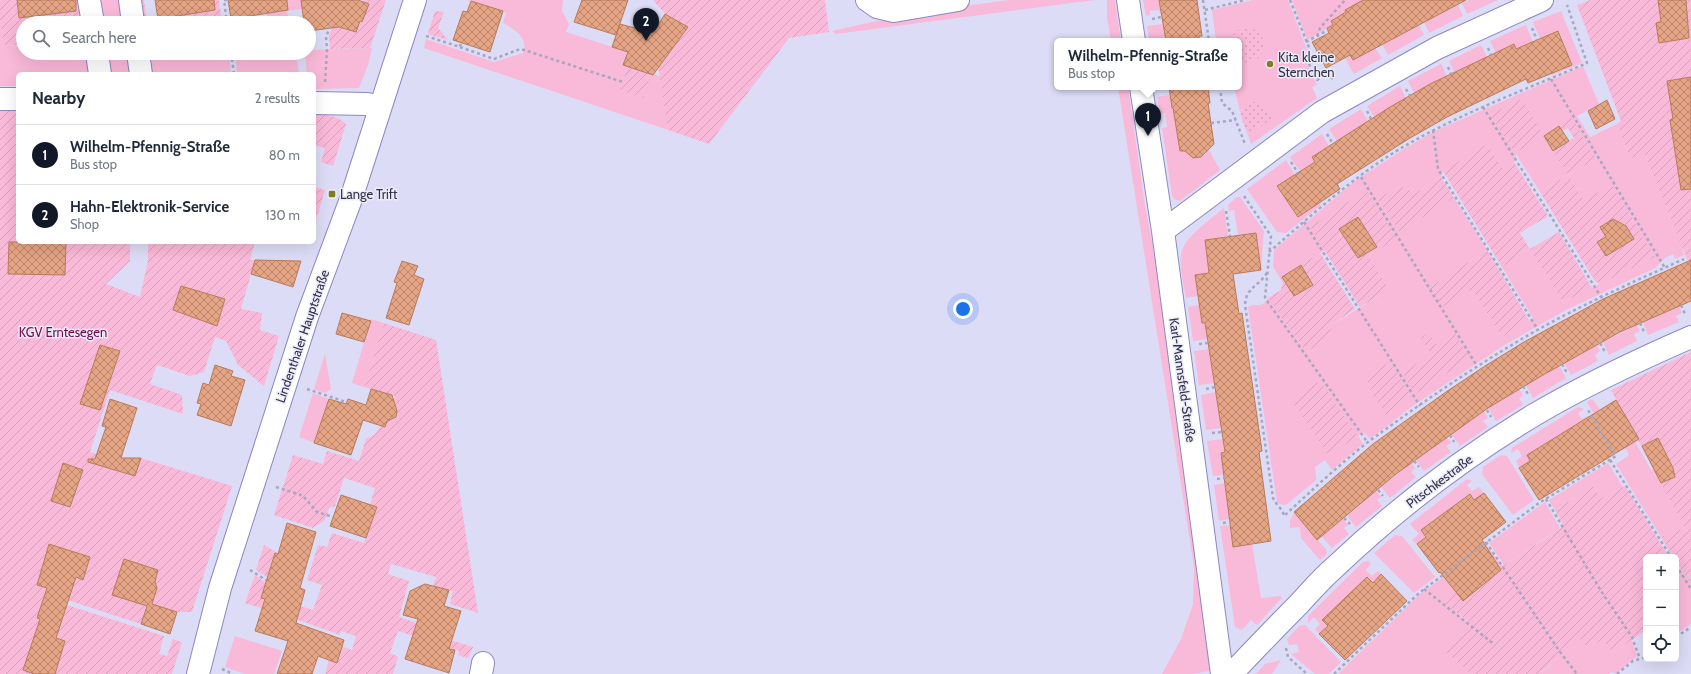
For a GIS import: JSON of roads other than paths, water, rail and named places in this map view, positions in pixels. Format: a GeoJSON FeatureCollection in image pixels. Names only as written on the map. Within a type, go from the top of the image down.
{"type":"FeatureCollection","features":[{"type":"Feature","properties":{"kind":"street"},"geometry":{"type":"LineString","coordinates":[[89,0],[91,16]]}},
{"type":"Feature","properties":{"kind":"street"},"geometry":{"type":"LineString","coordinates":[[130,0],[132,16]]}},
{"type":"Feature","properties":{"kind":"street","name":"Lindenthaler Hauptstraße"},"geometry":{"type":"LineString","coordinates":[[208,671],[220,588],[306,317],[351,199],[415,0]]}},
{"type":"Feature","properties":{"kind":"street"},"geometry":{"type":"LineString","coordinates":[[867,0],[877,7],[894,11],[958,0]]}},
{"type":"Feature","properties":{"kind":"street"},"geometry":{"type":"LineString","coordinates":[[1128,0],[1134,38]]}},
{"type":"Feature","properties":{"kind":"street"},"geometry":{"type":"LineString","coordinates":[[1164,231],[1322,112],[1437,48],[1542,0]]}},
{"type":"Feature","properties":{"kind":"street"},"geometry":{"type":"LineString","coordinates":[[98,60],[100,72]]}},
{"type":"Feature","properties":{"kind":"street"},"geometry":{"type":"LineString","coordinates":[[139,60],[141,72]]}},
{"type":"Feature","properties":{"kind":"street","name":"Karl-Mannsfeld-Straße"},"geometry":{"type":"LineString","coordinates":[[1141,90],[1164,231],[1222,673]]}},
{"type":"Feature","properties":{"kind":"street"},"geometry":{"type":"LineString","coordinates":[[0,99],[16,99]]}},
{"type":"Feature","properties":{"kind":"street"},"geometry":{"type":"LineString","coordinates":[[316,103],[367,104],[380,107]]}},
{"type":"Feature","properties":{"kind":"street","name":"Pitschkestraße"},"geometry":{"type":"LineString","coordinates":[[1222,673],[1236,669],[1334,567],[1383,524],[1434,484],[1484,448],[1534,415],[1620,369],[1689,328]]}},
{"type":"Feature","properties":{"kind":"place","name":"Hahn-Elektronik-Service"},"geometry":{"type":"Point","coordinates":[646,41]}},
{"type":"Feature","properties":{"kind":"place","name":"Kita kleine Sternchen"},"geometry":{"type":"Point","coordinates":[1270,64]}},
{"type":"Feature","properties":{"kind":"place","name":"Wilhelm-Pfennig-Straße"},"geometry":{"type":"Point","coordinates":[1148,136]}},
{"type":"Feature","properties":{"kind":"place","name":"Lange Trift"},"geometry":{"type":"Point","coordinates":[332,194]}},
{"type":"Feature","properties":{"kind":"park label","name":"KGV Erntesegen"},"geometry":{"type":"Point","coordinates":[63,332]}}]}
